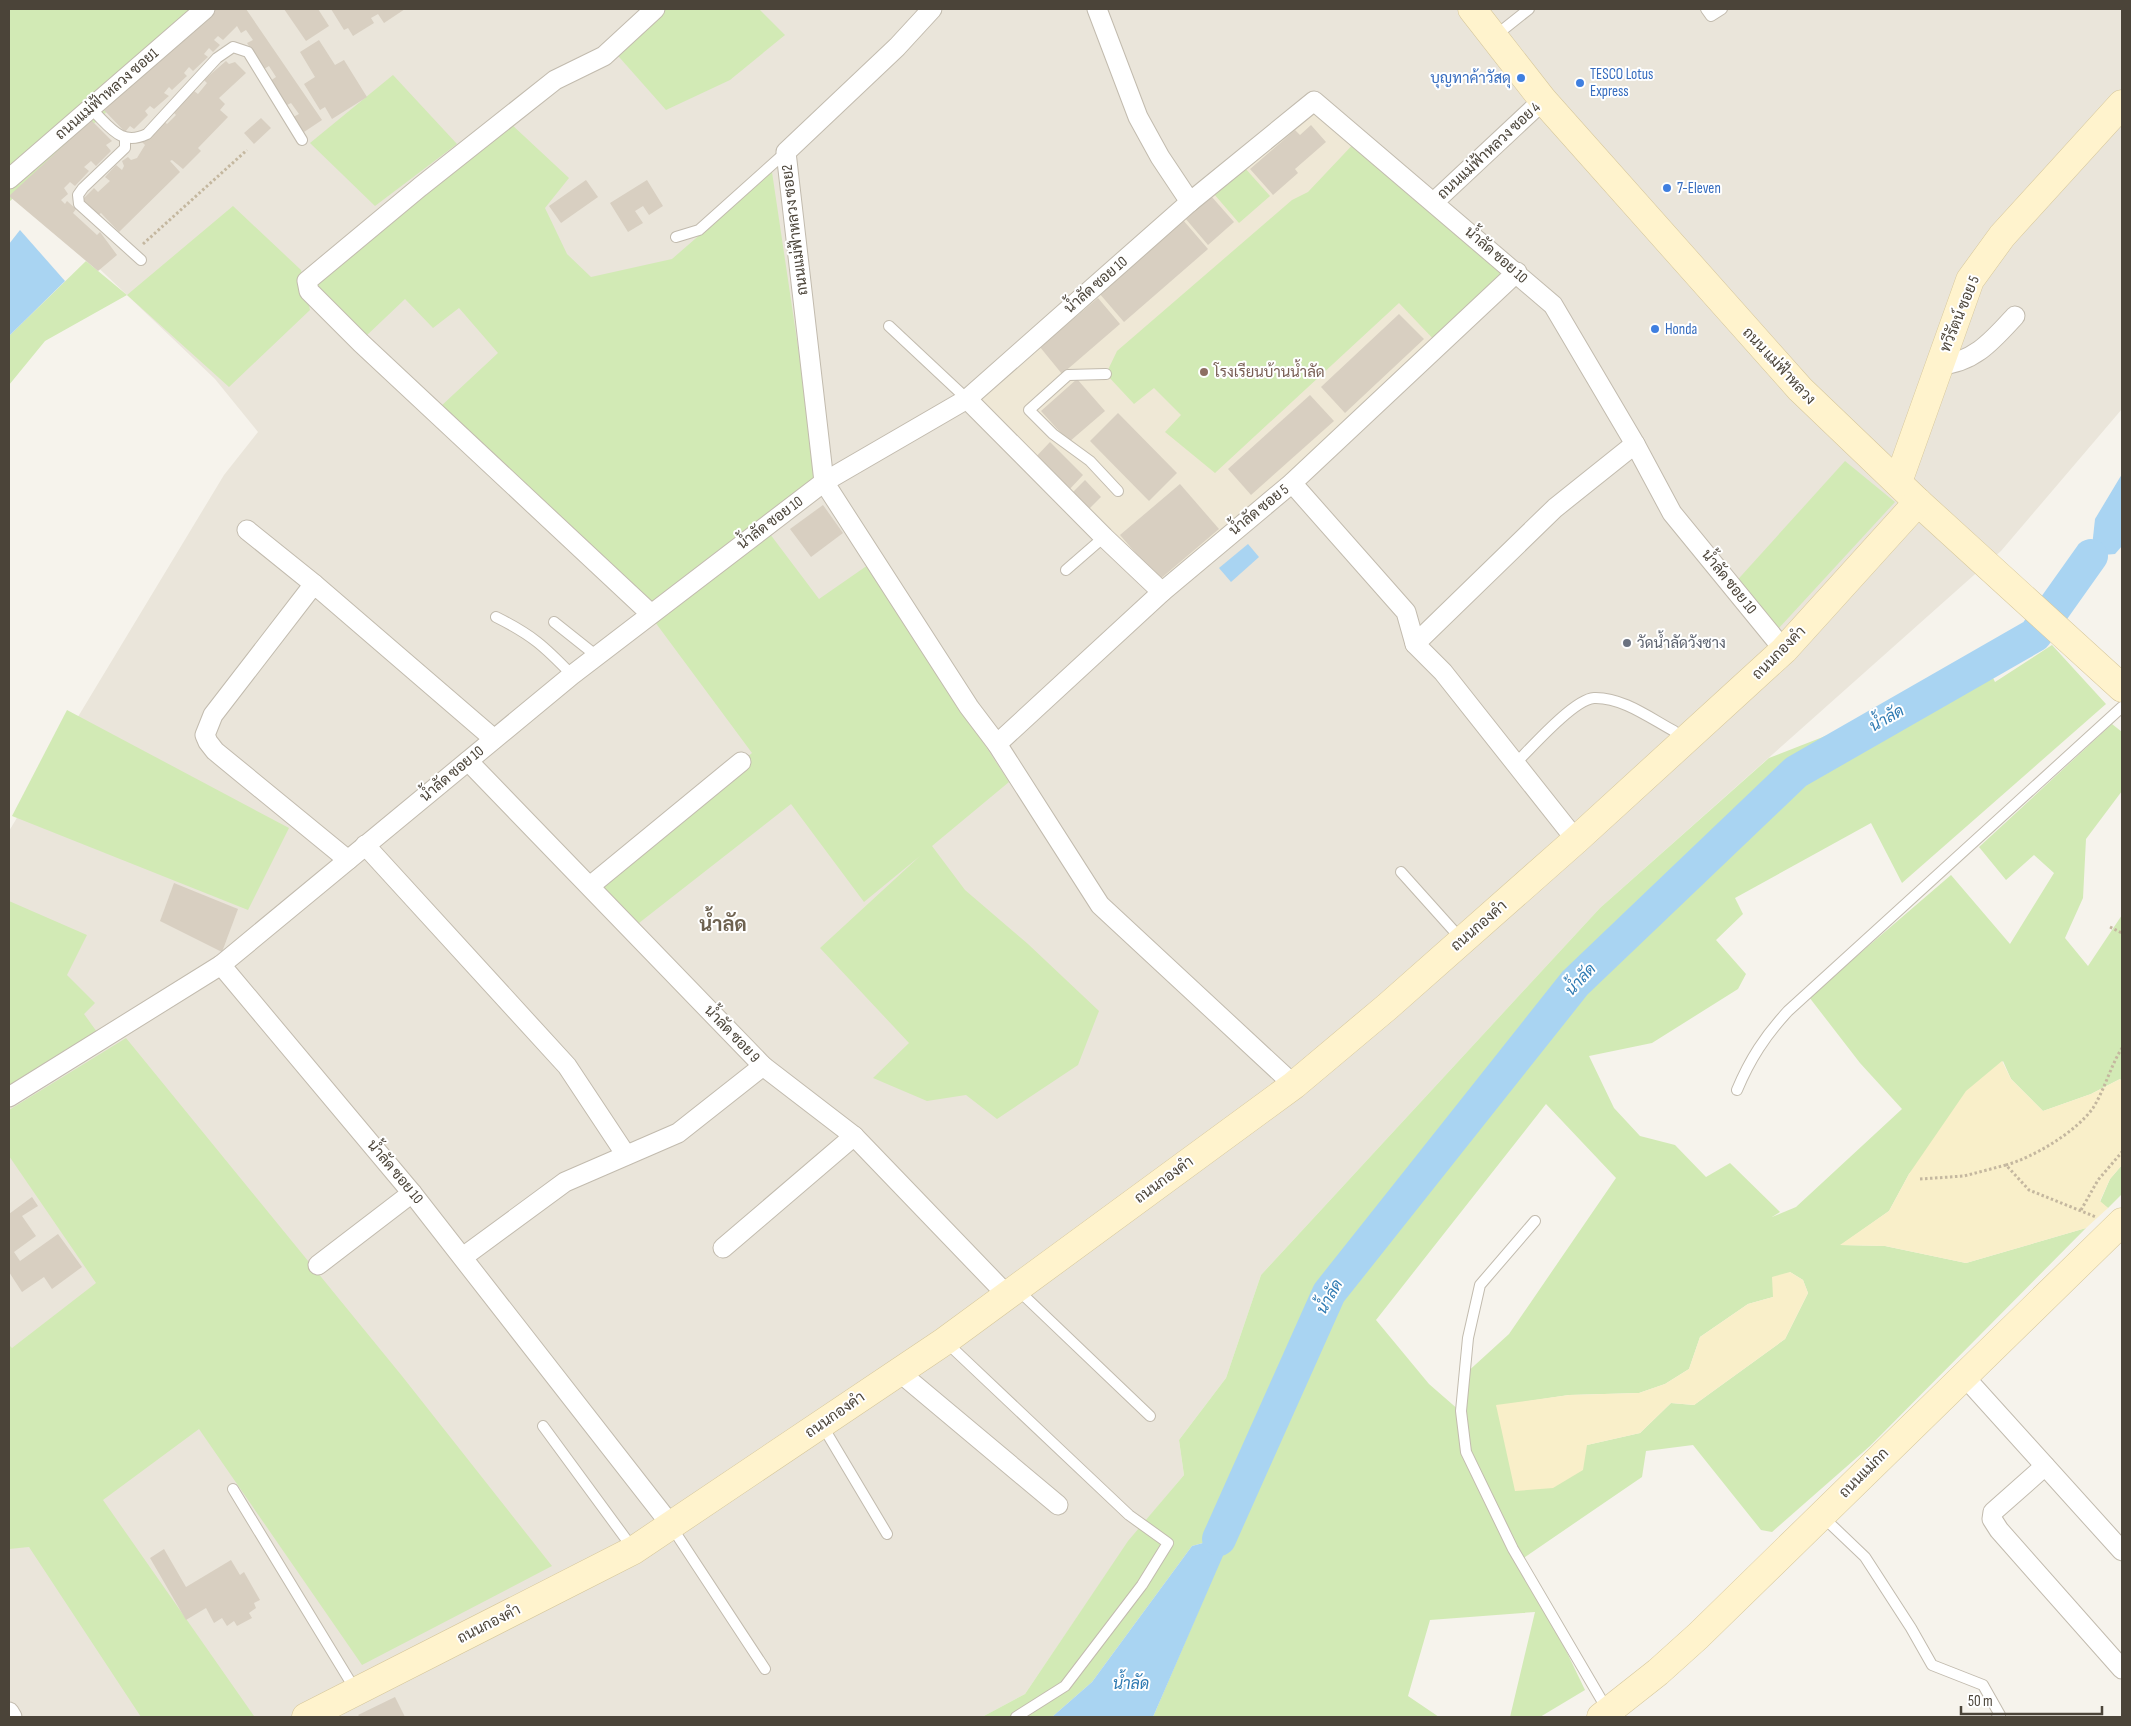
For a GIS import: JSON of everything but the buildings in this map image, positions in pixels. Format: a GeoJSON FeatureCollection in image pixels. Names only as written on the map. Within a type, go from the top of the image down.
{"type":"FeatureCollection","features":[{"type":"Feature","properties":{"kind":"street","name":"ถนนแม่ฟ้าหลวง ซอย1"},"geometry":{"type":"LineString","coordinates":[[9,179],[205,9]]}},
{"type":"Feature","properties":{"kind":"street"},"geometry":{"type":"LineString","coordinates":[[651,614],[361,343],[309,291],[307,281],[420,187],[555,80],[604,56],[656,9]]}},
{"type":"Feature","properties":{"kind":"street","name":"ถนนแม่ฟ้าหลวง ซอย2"},"geometry":{"type":"LineString","coordinates":[[824,482],[786,152],[897,48],[932,9]]}},
{"type":"Feature","properties":{"kind":"street"},"geometry":{"type":"LineString","coordinates":[[1097,9],[1138,117],[1160,157],[1190,202]]}},
{"type":"Feature","properties":{"kind":"street","name":"ถนน แม่ฟ้าหลวง"},"geometry":{"type":"LineString","coordinates":[[1472,9],[1543,100],[1794,383],[1830,420],[1918,502],[2122,688]]}},
{"type":"Feature","properties":{"kind":"street","name":"ถนนแม่ฟ้าหลวง ซอย 4"},"geometry":{"type":"LineString","coordinates":[[1434,202],[1543,100]]}},
{"type":"Feature","properties":{"kind":"street","name":"น้ำลัด ซอย 10"},"geometry":{"type":"LineString","coordinates":[[671,1525],[412,1193],[221,965],[572,675],[598,657],[651,614],[824,482],[967,399],[1190,202],[1314,101],[1517,272],[1553,305],[1635,444],[1672,513],[1784,650]]}},
{"type":"Feature","properties":{"kind":"street","name":"ทวีรัตน์ ซอย 5"},"geometry":{"type":"LineString","coordinates":[[1898,482],[1970,280],[2002,236],[2122,104]]}},
{"type":"Feature","properties":{"kind":"street","name":"น้ำลัด ซอย 5"},"geometry":{"type":"LineString","coordinates":[[997,744],[1162,592],[1292,483],[1517,272]]}},
{"type":"Feature","properties":{"kind":"street"},"geometry":{"type":"LineString","coordinates":[[1939,365],[1956,364],[1973,355],[1994,338],[2015,316]]}},
{"type":"Feature","properties":{"kind":"street"},"geometry":{"type":"LineString","coordinates":[[967,399],[1104,537],[1162,592]]}},
{"type":"Feature","properties":{"kind":"street"},"geometry":{"type":"LineString","coordinates":[[1415,644],[1555,508],[1635,444]]}},
{"type":"Feature","properties":{"kind":"street"},"geometry":{"type":"LineString","coordinates":[[824,482],[969,707],[997,744],[1100,905],[1294,1085]]}},
{"type":"Feature","properties":{"kind":"street"},"geometry":{"type":"LineString","coordinates":[[1292,483],[1406,612],[1415,644],[1442,672],[1576,840]]}},
{"type":"Feature","properties":{"kind":"street","name":"ถนนกองคำ"},"geometry":{"type":"LineString","coordinates":[[306,1717],[634,1550],[945,1341],[1294,1085],[1576,840],[1784,650],[1918,502]]}},
{"type":"Feature","properties":{"kind":"street"},"geometry":{"type":"LineString","coordinates":[[247,530],[314,584],[494,739]]}},
{"type":"Feature","properties":{"kind":"street"},"geometry":{"type":"LineString","coordinates":[[314,584],[214,715],[206,735],[215,751],[348,860]]}},
{"type":"Feature","properties":{"kind":"street","name":"น้ำลัด ซอย 9"},"geometry":{"type":"LineString","coordinates":[[468,761],[763,1066],[854,1136],[1012,1292]]}},
{"type":"Feature","properties":{"kind":"street"},"geometry":{"type":"LineString","coordinates":[[590,886],[741,762]]}},
{"type":"Feature","properties":{"kind":"street"},"geometry":{"type":"LineString","coordinates":[[365,846],[567,1066],[626,1155]]}},
{"type":"Feature","properties":{"kind":"street"},"geometry":{"type":"LineString","coordinates":[[9,1097],[221,965]]}},
{"type":"Feature","properties":{"kind":"street"},"geometry":{"type":"LineString","coordinates":[[463,1257],[565,1182],[678,1134],[763,1066]]}},
{"type":"Feature","properties":{"kind":"street"},"geometry":{"type":"LineString","coordinates":[[723,1248],[854,1136]]}},
{"type":"Feature","properties":{"kind":"street"},"geometry":{"type":"LineString","coordinates":[[318,1265],[412,1193]]}},
{"type":"Feature","properties":{"kind":"street","name":"ถนนแม่กก"},"geometry":{"type":"LineString","coordinates":[[1604,1714],[1698,1636],[2119,1225]]}},
{"type":"Feature","properties":{"kind":"street"},"geometry":{"type":"LineString","coordinates":[[898,1371],[1058,1505]]}},
{"type":"Feature","properties":{"kind":"street"},"geometry":{"type":"LineString","coordinates":[[1964,1375],[2122,1551]]}},
{"type":"Feature","properties":{"kind":"street"},"geometry":{"type":"LineString","coordinates":[[2045,1466],[1993,1512],[1992,1519],[1999,1530],[2122,1669]]}},
{"type":"Feature","properties":{"kind":"street"},"geometry":{"type":"LineString","coordinates":[[9,1712],[12,1717]]}},
{"type":"Feature","properties":{"kind":"lane"},"geometry":{"type":"LineString","coordinates":[[1494,36],[1529,9]]}},
{"type":"Feature","properties":{"kind":"lane"},"geometry":{"type":"LineString","coordinates":[[1706,9],[1711,16],[1722,9]]}},
{"type":"Feature","properties":{"kind":"lane"},"geometry":{"type":"LineString","coordinates":[[90,108],[125,139],[135,140],[147,134],[217,58],[233,47],[248,52],[302,140]]}},
{"type":"Feature","properties":{"kind":"lane"},"geometry":{"type":"LineString","coordinates":[[125,139],[125,148],[78,195],[79,204],[141,260]]}},
{"type":"Feature","properties":{"kind":"lane"},"geometry":{"type":"LineString","coordinates":[[676,237],[699,230],[786,152]]}},
{"type":"Feature","properties":{"kind":"lane"},"geometry":{"type":"LineString","coordinates":[[889,326],[967,399]]}},
{"type":"Feature","properties":{"kind":"lane"},"geometry":{"type":"LineString","coordinates":[[1106,374],[1068,375],[1029,410],[1053,434],[1090,461],[1118,491]]}},
{"type":"Feature","properties":{"kind":"lane"},"geometry":{"type":"LineString","coordinates":[[1066,570],[1104,537]]}},
{"type":"Feature","properties":{"kind":"lane"},"geometry":{"type":"LineString","coordinates":[[496,617],[526,632],[542,644],[572,675]]}},
{"type":"Feature","properties":{"kind":"lane"},"geometry":{"type":"LineString","coordinates":[[554,622],[598,657]]}},
{"type":"Feature","properties":{"kind":"lane"},"geometry":{"type":"LineString","coordinates":[[1515,764],[1561,718],[1592,698],[1610,699],[1628,706],[1674,731]]}},
{"type":"Feature","properties":{"kind":"lane"},"geometry":{"type":"LineString","coordinates":[[1737,1090],[1748,1064],[1767,1034],[1788,1011],[2122,707]]}},
{"type":"Feature","properties":{"kind":"lane"},"geometry":{"type":"LineString","coordinates":[[1401,872],[1462,940]]}},
{"type":"Feature","properties":{"kind":"lane"},"geometry":{"type":"LineString","coordinates":[[1535,1221],[1480,1284],[1468,1338],[1461,1411],[1466,1452],[1514,1549],[1604,1714]]}},
{"type":"Feature","properties":{"kind":"lane"},"geometry":{"type":"LineString","coordinates":[[1012,1292],[1150,1416]]}},
{"type":"Feature","properties":{"kind":"lane"},"geometry":{"type":"LineString","coordinates":[[945,1341],[1129,1515],[1168,1543],[1142,1585],[1066,1686],[1016,1717]]}},
{"type":"Feature","properties":{"kind":"lane"},"geometry":{"type":"LineString","coordinates":[[822,1425],[887,1534]]}},
{"type":"Feature","properties":{"kind":"lane"},"geometry":{"type":"LineString","coordinates":[[542,1426],[634,1550]]}},
{"type":"Feature","properties":{"kind":"lane"},"geometry":{"type":"LineString","coordinates":[[233,1489],[356,1692]]}},
{"type":"Feature","properties":{"kind":"lane"},"geometry":{"type":"LineString","coordinates":[[1821,1515],[1865,1557],[1911,1628],[1932,1666],[1982,1685],[2000,1715],[1997,1717]]}},
{"type":"Feature","properties":{"kind":"lane"},"geometry":{"type":"LineString","coordinates":[[671,1525],[766,1669]]}},
{"type":"Feature","properties":{"kind":"path"},"geometry":{"type":"LineString","coordinates":[[133,252],[247,150]]}},
{"type":"Feature","properties":{"kind":"path"},"geometry":{"type":"LineString","coordinates":[[2110,927],[2122,933]]}},
{"type":"Feature","properties":{"kind":"path"},"geometry":{"type":"LineString","coordinates":[[1920,1179],[1964,1176],[2026,1159],[2064,1134],[2093,1108],[2112,1062],[2122,1048]]}},
{"type":"Feature","properties":{"kind":"path"},"geometry":{"type":"LineString","coordinates":[[2081,1210],[2098,1180],[2122,1152]]}},
{"type":"Feature","properties":{"kind":"path"},"geometry":{"type":"LineString","coordinates":[[2006,1165],[2029,1190],[2119,1225]]}},
{"type":"Feature","properties":{"kind":"shaded area"},"geometry":{"type":"Polygon","coordinates":[[[218,9],[2122,9],[2122,409],[2001,551],[1600,908],[1261,1275],[1226,1378],[1179,1440],[1184,1475],[1128,1542],[1025,1694],[982,1717],[9,1717],[9,831],[224,475],[258,432],[215,379],[19,192],[218,9]]]}},
{"type":"Feature","properties":{"kind":"shaded area","name":"โรงเรียนบ้านน้ำลัด"},"geometry":{"type":"Polygon","coordinates":[[[1314,101],[1517,272],[1162,592],[967,399],[1314,101]]]}},
{"type":"Feature","properties":{"kind":"green space"},"geometry":{"type":"Polygon","coordinates":[[[9,9],[218,9],[9,202],[9,9]]]}},
{"type":"Feature","properties":{"kind":"green space"},"geometry":{"type":"Polygon","coordinates":[[[655,9],[759,9],[785,35],[730,80],[666,110],[612,49],[655,9]]]}},
{"type":"Feature","properties":{"kind":"green space"},"geometry":{"type":"Polygon","coordinates":[[[393,75],[457,144],[375,206],[310,143],[393,75]]]}},
{"type":"Feature","properties":{"kind":"green space"},"geometry":{"type":"Polygon","coordinates":[[[510,123],[569,178],[545,208],[567,254],[591,277],[672,259],[772,172],[817,475],[651,602],[440,407],[498,353],[459,308],[433,328],[405,299],[364,338],[313,287],[510,123]]]}},
{"type":"Feature","properties":{"kind":"green space"},"geometry":{"type":"Polygon","coordinates":[[[1359,138],[1517,272],[1439,345],[1399,303],[1215,473],[1165,432],[1181,415],[1154,388],[1134,404],[1106,374],[1117,351],[1292,200],[1308,192],[1359,138]]]}},
{"type":"Feature","properties":{"kind":"green space"},"geometry":{"type":"Polygon","coordinates":[[[1244,167],[1270,196],[1239,223],[1214,194],[1244,167]]]}},
{"type":"Feature","properties":{"kind":"green space"},"geometry":{"type":"Polygon","coordinates":[[[233,206],[301,270],[310,310],[229,387],[127,295],[233,206]]]}},
{"type":"Feature","properties":{"kind":"green space"},"geometry":{"type":"Polygon","coordinates":[[[86,261],[127,295],[45,341],[9,385],[9,336],[86,261]]]}},
{"type":"Feature","properties":{"kind":"green space"},"geometry":{"type":"Polygon","coordinates":[[[1845,461],[1895,502],[1779,628],[1732,586],[1845,461]]]}},
{"type":"Feature","properties":{"kind":"green space"},"geometry":{"type":"Polygon","coordinates":[[[770,534],[819,599],[868,565],[1009,782],[932,846],[965,890],[1028,944],[1099,1011],[1078,1065],[997,1119],[966,1095],[927,1101],[873,1078],[909,1043],[820,948],[920,856],[864,902],[791,804],[639,923],[596,881],[752,753],[655,622],[770,534]]]}},
{"type":"Feature","properties":{"kind":"green space"},"geometry":{"type":"Polygon","coordinates":[[[2052,645],[2106,704],[1902,883],[1871,823],[1735,898],[1743,914],[1716,940],[1746,974],[1738,989],[1652,1043],[1589,1056],[1614,1108],[1640,1136],[1675,1145],[1706,1177],[1730,1163],[1780,1212],[1772,1217],[1796,1207],[1902,1109],[1860,1063],[1809,997],[1951,875],[2010,944],[2054,873],[2034,855],[2006,880],[1979,847],[2112,724],[2122,732],[2122,791],[2086,839],[2083,898],[2065,938],[2088,966],[2122,915],[2122,1082],[2120,1079],[2091,1094],[2043,1111],[2011,1079],[2003,1061],[1909,1174],[1889,1211],[1841,1245],[1885,1246],[1966,1263],[2086,1228],[1870,1446],[1772,1532],[1761,1530],[1693,1445],[1646,1451],[1642,1477],[1522,1559],[1585,1690],[1540,1717],[1510,1717],[1535,1612],[1430,1620],[1408,1696],[1439,1717],[1153,1717],[1231,1535],[1192,1546],[1092,1682],[1052,1717],[982,1717],[1025,1694],[1128,1541],[1184,1475],[1179,1440],[1226,1378],[1261,1275],[1600,908],[1769,758],[1879,715],[1981,653],[1995,682],[2052,645]],[[1546,1104],[1376,1320],[1429,1384],[1460,1411],[1464,1375],[1509,1334],[1616,1178],[1546,1104]],[[1790,1272],[1773,1297],[1748,1304],[1700,1337],[1689,1369],[1665,1384],[1639,1393],[1569,1395],[1496,1406],[1587,1445],[1640,1433],[1671,1403],[1694,1405],[1785,1339],[1808,1293],[1803,1280],[1790,1272]]]}},
{"type":"Feature","properties":{"kind":"green space"},"geometry":{"type":"Polygon","coordinates":[[[67,710],[289,828],[248,910],[12,816],[67,710]]]}},
{"type":"Feature","properties":{"kind":"green space"},"geometry":{"type":"Polygon","coordinates":[[[9,901],[87,935],[67,975],[95,1003],[84,1014],[102,1039],[9,1097],[9,901]]]}},
{"type":"Feature","properties":{"kind":"green space"},"geometry":{"type":"Polygon","coordinates":[[[126,1038],[402,1376],[552,1566],[362,1665],[199,1429],[103,1500],[253,1717],[141,1717],[29,1547],[9,1549],[9,1345],[12,1348],[96,1283],[9,1156],[9,1110],[126,1038]]]}},
{"type":"Feature","properties":{"kind":"green space"},"geometry":{"type":"Polygon","coordinates":[[[2122,1165],[2122,1194],[2108,1208],[2100,1202],[2110,1179],[2122,1165]]]}},
{"type":"Feature","properties":{"kind":"sand"},"geometry":{"type":"Polygon","coordinates":[[[2002,1061],[2011,1079],[2043,1111],[2091,1094],[2120,1079],[2122,1082],[2122,1165],[2110,1179],[2100,1201],[2108,1208],[2086,1228],[1966,1263],[1885,1246],[1840,1245],[1889,1211],[1909,1174],[1966,1091],[2002,1061]]]}},
{"type":"Feature","properties":{"kind":"sand"},"geometry":{"type":"Polygon","coordinates":[[[1790,1272],[1803,1280],[1808,1293],[1785,1339],[1694,1405],[1671,1403],[1640,1433],[1587,1445],[1583,1470],[1553,1488],[1515,1491],[1496,1405],[1569,1395],[1639,1393],[1665,1384],[1689,1369],[1700,1337],[1748,1304],[1773,1297],[1772,1277],[1790,1272]]]}},
{"type":"Feature","properties":{"kind":"water"},"geometry":{"type":"Polygon","coordinates":[[[20,230],[65,281],[9,336],[9,244],[20,230]]]}},
{"type":"Feature","properties":{"kind":"water"},"geometry":{"type":"Polygon","coordinates":[[[2122,474],[2122,546],[2115,554],[2091,556],[2095,519],[2122,474]]]}},
{"type":"Feature","properties":{"kind":"water"},"geometry":{"type":"Polygon","coordinates":[[[1248,544],[1259,557],[1231,582],[1219,568],[1248,544]]]}},
{"type":"Feature","properties":{"kind":"water","name":"น้ำลัด"},"geometry":{"type":"Polygon","coordinates":[[[1232,1535],[1153,1717],[1052,1717],[1092,1682],[1192,1546],[1232,1535]]]}},
{"type":"Feature","properties":{"kind":"waterway","name":"น้ำลัด"},"geometry":{"type":"LineString","coordinates":[[1219,1539],[1329,1293],[1575,983],[1796,772],[2035,635],[2091,556]]}},
{"type":"Feature","properties":{"kind":"place","name":"บุญทาค้าวัสดุ"},"geometry":{"type":"Point","coordinates":[1521,78]}},
{"type":"Feature","properties":{"kind":"place","name":"TESCO Lotus Express"},"geometry":{"type":"Point","coordinates":[1580,83]}},
{"type":"Feature","properties":{"kind":"place","name":"7-Eleven"},"geometry":{"type":"Point","coordinates":[1667,188]}},
{"type":"Feature","properties":{"kind":"place","name":"Honda"},"geometry":{"type":"Point","coordinates":[1655,329]}},
{"type":"Feature","properties":{"kind":"place","name":"โรงเรียนบ้านน้ำลัด"},"geometry":{"type":"Point","coordinates":[1204,372]}},
{"type":"Feature","properties":{"kind":"place","name":"วัดน้ำลัดวังซาง"},"geometry":{"type":"Point","coordinates":[1627,643]}},
{"type":"Feature","properties":{"kind":"district","name":"น้ำลัด"},"geometry":{"type":"Point","coordinates":[723,925]}}]}
